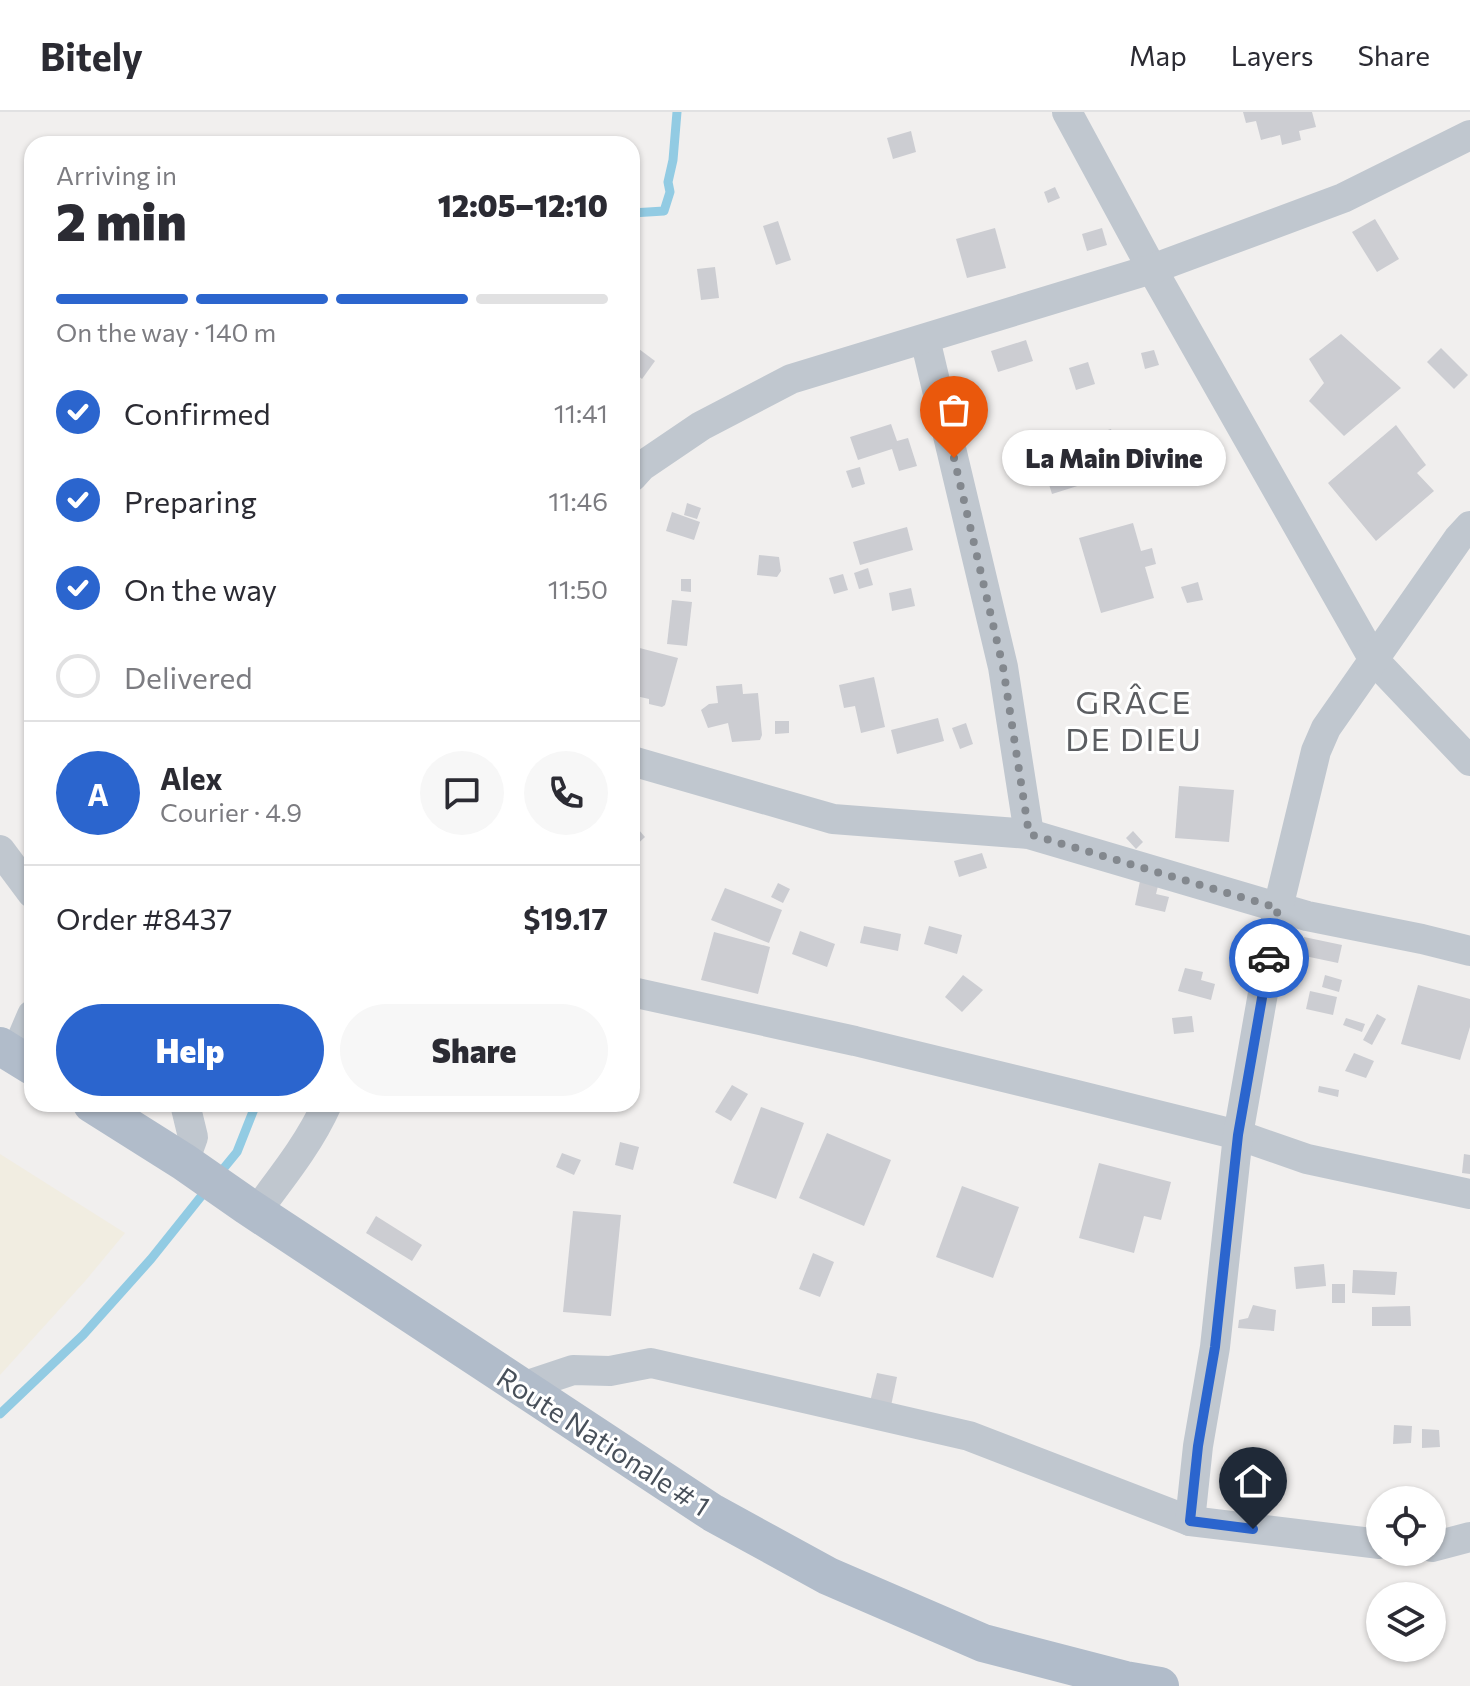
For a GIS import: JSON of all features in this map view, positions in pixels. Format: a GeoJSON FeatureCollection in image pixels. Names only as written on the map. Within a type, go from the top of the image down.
{"type":"FeatureCollection","features":[{"type":"Feature","properties":{"kind":"main road","name":"Route Nationale # 1"},"geometry":{"type":"LineString","coordinates":[[104,1112],[713,1513],[828,1576],[983,1643],[1125,1680],[1160,1686]]}},
{"type":"Feature","properties":{"kind":"street"},"geometry":{"type":"LineString","coordinates":[[1067,112],[1152,269],[1374,660],[1470,761]]}},
{"type":"Feature","properties":{"kind":"street"},"geometry":{"type":"LineString","coordinates":[[1466,112],[1470,119]]}},
{"type":"Feature","properties":{"kind":"street"},"geometry":{"type":"LineString","coordinates":[[640,468],[701,426],[791,379],[1152,269],[1343,198],[1470,135]]}},
{"type":"Feature","properties":{"kind":"street"},"geometry":{"type":"LineString","coordinates":[[925,339],[1003,667],[1029,834]]}},
{"type":"Feature","properties":{"kind":"street"},"geometry":{"type":"LineString","coordinates":[[1190,1521],[1198,1446],[1215,1347],[1238,1135],[1278,908],[1316,751],[1326,728],[1470,526]]}},
{"type":"Feature","properties":{"kind":"street"},"geometry":{"type":"LineString","coordinates":[[640,763],[833,819],[1029,834],[1307,916],[1470,951]]}},
{"type":"Feature","properties":{"kind":"street"},"geometry":{"type":"LineString","coordinates":[[0,850],[24,882]]}},
{"type":"Feature","properties":{"kind":"street"},"geometry":{"type":"LineString","coordinates":[[640,994],[869,1044],[1238,1135],[1307,1159],[1470,1194]]}},
{"type":"Feature","properties":{"kind":"street"},"geometry":{"type":"LineString","coordinates":[[16,1056],[24,1036]]}},
{"type":"Feature","properties":{"kind":"street"},"geometry":{"type":"LineString","coordinates":[[187,1112],[193,1137],[191,1168]]}},
{"type":"Feature","properties":{"kind":"street"},"geometry":{"type":"LineString","coordinates":[[251,1209],[293,1163],[323,1112]]}},
{"type":"Feature","properties":{"kind":"street"},"geometry":{"type":"LineString","coordinates":[[522,1387],[573,1370],[610,1371],[651,1363],[969,1436],[1190,1521],[1366,1542]]}},
{"type":"Feature","properties":{"kind":"street"},"geometry":{"type":"LineString","coordinates":[[1446,1543],[1470,1537]]}},
{"type":"Feature","properties":{"kind":"sand"},"geometry":{"type":"Polygon","coordinates":[[[0,1154],[125,1233],[0,1375],[0,1154]]]}},
{"type":"Feature","properties":{"kind":"building"},"geometry":{"type":"Polygon","coordinates":[[[1243,112],[1312,112],[1316,127],[1299,131],[1301,140],[1282,145],[1280,135],[1261,140],[1256,121],[1246,123],[1243,112]]]}},
{"type":"Feature","properties":{"kind":"building"},"geometry":{"type":"Polygon","coordinates":[[[911,131],[916,152],[893,159],[887,138],[911,131]]]}},
{"type":"Feature","properties":{"kind":"building"},"geometry":{"type":"Polygon","coordinates":[[[1055,187],[1060,198],[1048,203],[1044,192],[1055,187]]]}},
{"type":"Feature","properties":{"kind":"building"},"geometry":{"type":"Polygon","coordinates":[[[1375,219],[1399,259],[1377,272],[1352,232],[1375,219]]]}},
{"type":"Feature","properties":{"kind":"building"},"geometry":{"type":"Polygon","coordinates":[[[778,221],[791,260],[776,265],[763,226],[778,221]]]}},
{"type":"Feature","properties":{"kind":"building"},"geometry":{"type":"Polygon","coordinates":[[[995,228],[1006,268],[967,278],[956,239],[995,228]]]}},
{"type":"Feature","properties":{"kind":"building"},"geometry":{"type":"Polygon","coordinates":[[[1102,228],[1107,245],[1087,251],[1082,234],[1102,228]]]}},
{"type":"Feature","properties":{"kind":"building"},"geometry":{"type":"Polygon","coordinates":[[[715,267],[719,298],[701,300],[697,269],[715,267]]]}},
{"type":"Feature","properties":{"kind":"building"},"geometry":{"type":"Polygon","coordinates":[[[1341,334],[1401,388],[1344,436],[1309,401],[1324,383],[1309,359],[1341,334]]]}},
{"type":"Feature","properties":{"kind":"building"},"geometry":{"type":"Polygon","coordinates":[[[1026,340],[1033,361],[998,372],[991,351],[1026,340]]]}},
{"type":"Feature","properties":{"kind":"building"},"geometry":{"type":"Polygon","coordinates":[[[1441,348],[1468,375],[1454,389],[1427,362],[1441,348]]]}},
{"type":"Feature","properties":{"kind":"building"},"geometry":{"type":"Polygon","coordinates":[[[640,350],[655,361],[642,379],[640,377],[640,350]]]}},
{"type":"Feature","properties":{"kind":"building"},"geometry":{"type":"Polygon","coordinates":[[[1154,350],[1159,365],[1145,369],[1141,353],[1154,350]]]}},
{"type":"Feature","properties":{"kind":"building"},"geometry":{"type":"Polygon","coordinates":[[[1088,362],[1095,384],[1076,390],[1069,368],[1088,362]]]}},
{"type":"Feature","properties":{"kind":"building"},"geometry":{"type":"Polygon","coordinates":[[[891,424],[897,441],[908,438],[917,466],[899,471],[892,449],[858,460],[850,437],[891,424]]]}},
{"type":"Feature","properties":{"kind":"building"},"geometry":{"type":"Polygon","coordinates":[[[1396,425],[1426,465],[1417,473],[1434,491],[1376,541],[1328,483],[1396,425]]]}},
{"type":"Feature","properties":{"kind":"building"},"geometry":{"type":"Polygon","coordinates":[[[1111,429],[1125,471],[1052,494],[1039,452],[1111,429]]]}},
{"type":"Feature","properties":{"kind":"building"},"geometry":{"type":"Polygon","coordinates":[[[860,467],[865,484],[852,488],[846,471],[860,467]]]}},
{"type":"Feature","properties":{"kind":"building"},"geometry":{"type":"Polygon","coordinates":[[[687,503],[701,508],[697,519],[684,515],[687,503]]]}},
{"type":"Feature","properties":{"kind":"building"},"geometry":{"type":"Polygon","coordinates":[[[672,512],[700,522],[694,540],[666,531],[672,512]]]}},
{"type":"Feature","properties":{"kind":"building"},"geometry":{"type":"Polygon","coordinates":[[[1133,523],[1141,551],[1152,548],[1156,564],[1145,567],[1154,598],[1101,613],[1079,538],[1133,523]]]}},
{"type":"Feature","properties":{"kind":"building"},"geometry":{"type":"Polygon","coordinates":[[[907,527],[913,550],[860,565],[853,542],[907,527]]]}},
{"type":"Feature","properties":{"kind":"building"},"geometry":{"type":"Polygon","coordinates":[[[759,555],[779,557],[781,571],[777,577],[757,575],[759,555]]]}},
{"type":"Feature","properties":{"kind":"building"},"geometry":{"type":"Polygon","coordinates":[[[868,568],[873,585],[859,589],[854,573],[868,568]]]}},
{"type":"Feature","properties":{"kind":"building"},"geometry":{"type":"Polygon","coordinates":[[[843,574],[848,590],[834,594],[829,578],[843,574]]]}},
{"type":"Feature","properties":{"kind":"building"},"geometry":{"type":"Polygon","coordinates":[[[681,579],[691,579],[691,592],[681,591],[681,579]]]}},
{"type":"Feature","properties":{"kind":"building"},"geometry":{"type":"Polygon","coordinates":[[[1198,582],[1203,600],[1187,603],[1181,587],[1198,582]]]}},
{"type":"Feature","properties":{"kind":"building"},"geometry":{"type":"Polygon","coordinates":[[[911,588],[915,606],[892,611],[889,593],[911,588]]]}},
{"type":"Feature","properties":{"kind":"building"},"geometry":{"type":"Polygon","coordinates":[[[672,600],[692,602],[687,646],[667,644],[672,600]]]}},
{"type":"Feature","properties":{"kind":"building"},"geometry":{"type":"Polygon","coordinates":[[[640,648],[678,658],[665,705],[649,704],[649,699],[640,697],[640,648]]]}},
{"type":"Feature","properties":{"kind":"building"},"geometry":{"type":"Polygon","coordinates":[[[874,677],[885,727],[861,733],[855,706],[844,708],[839,685],[874,677]]]}},
{"type":"Feature","properties":{"kind":"building"},"geometry":{"type":"Polygon","coordinates":[[[742,684],[743,694],[758,693],[762,735],[760,740],[732,742],[728,723],[708,728],[701,710],[709,704],[718,703],[716,686],[742,684]]]}},
{"type":"Feature","properties":{"kind":"building"},"geometry":{"type":"Polygon","coordinates":[[[938,718],[944,741],[897,754],[891,730],[938,718]]]}},
{"type":"Feature","properties":{"kind":"building"},"geometry":{"type":"Polygon","coordinates":[[[775,721],[789,721],[789,733],[775,734],[775,721]]]}},
{"type":"Feature","properties":{"kind":"building"},"geometry":{"type":"Polygon","coordinates":[[[966,723],[973,744],[960,749],[952,728],[966,723]]]}},
{"type":"Feature","properties":{"kind":"building"},"geometry":{"type":"Polygon","coordinates":[[[1179,786],[1234,790],[1229,842],[1175,838],[1179,786]]]}},
{"type":"Feature","properties":{"kind":"building"},"geometry":{"type":"Polygon","coordinates":[[[1133,831],[1143,842],[1136,849],[1126,838],[1133,831]]]}},
{"type":"Feature","properties":{"kind":"building"},"geometry":{"type":"Polygon","coordinates":[[[982,853],[987,868],[959,877],[954,861],[982,853]]]}},
{"type":"Feature","properties":{"kind":"building"},"geometry":{"type":"Polygon","coordinates":[[[1140,881],[1158,886],[1156,894],[1169,897],[1165,912],[1135,905],[1140,881]]]}},
{"type":"Feature","properties":{"kind":"building"},"geometry":{"type":"Polygon","coordinates":[[[778,883],[790,889],[783,903],[771,897],[778,883]]]}},
{"type":"Feature","properties":{"kind":"building"},"geometry":{"type":"Polygon","coordinates":[[[725,888],[782,910],[769,943],[711,920],[725,888]]]}},
{"type":"Feature","properties":{"kind":"building"},"geometry":{"type":"Polygon","coordinates":[[[864,926],[901,934],[898,951],[860,943],[864,926]]]}},
{"type":"Feature","properties":{"kind":"building"},"geometry":{"type":"Polygon","coordinates":[[[929,926],[962,935],[957,954],[924,944],[929,926]]]}},
{"type":"Feature","properties":{"kind":"building"},"geometry":{"type":"Polygon","coordinates":[[[800,931],[835,944],[827,967],[792,954],[800,931]]]}},
{"type":"Feature","properties":{"kind":"building"},"geometry":{"type":"Polygon","coordinates":[[[714,932],[770,947],[758,994],[701,980],[714,932]]]}},
{"type":"Feature","properties":{"kind":"building"},"geometry":{"type":"Polygon","coordinates":[[[1304,937],[1342,945],[1338,963],[1300,955],[1304,937]]]}},
{"type":"Feature","properties":{"kind":"building"},"geometry":{"type":"Polygon","coordinates":[[[1185,968],[1203,972],[1201,980],[1215,984],[1211,1000],[1178,991],[1185,968]]]}},
{"type":"Feature","properties":{"kind":"building"},"geometry":{"type":"Polygon","coordinates":[[[963,975],[983,990],[962,1012],[945,997],[963,975]]]}},
{"type":"Feature","properties":{"kind":"building"},"geometry":{"type":"Polygon","coordinates":[[[1325,975],[1342,980],[1339,992],[1322,987],[1325,975]]]}},
{"type":"Feature","properties":{"kind":"building"},"geometry":{"type":"Polygon","coordinates":[[[1418,985],[1470,999],[1470,1027],[1460,1060],[1401,1044],[1418,985]]]}},
{"type":"Feature","properties":{"kind":"building"},"geometry":{"type":"Polygon","coordinates":[[[1310,991],[1337,997],[1333,1015],[1306,1009],[1310,991]]]}},
{"type":"Feature","properties":{"kind":"building"},"geometry":{"type":"Polygon","coordinates":[[[1377,1014],[1386,1019],[1372,1045],[1363,1040],[1377,1014]]]}},
{"type":"Feature","properties":{"kind":"building"},"geometry":{"type":"Polygon","coordinates":[[[1192,1016],[1194,1032],[1174,1034],[1172,1018],[1192,1016]]]}},
{"type":"Feature","properties":{"kind":"building"},"geometry":{"type":"Polygon","coordinates":[[[1346,1018],[1365,1024],[1362,1032],[1343,1025],[1346,1018]]]}},
{"type":"Feature","properties":{"kind":"building"},"geometry":{"type":"Polygon","coordinates":[[[1354,1053],[1374,1061],[1366,1078],[1345,1071],[1354,1053]]]}},
{"type":"Feature","properties":{"kind":"building"},"geometry":{"type":"Polygon","coordinates":[[[732,1085],[748,1094],[731,1121],[715,1112],[732,1085]]]}},
{"type":"Feature","properties":{"kind":"building"},"geometry":{"type":"Polygon","coordinates":[[[1319,1086],[1339,1090],[1338,1097],[1318,1092],[1319,1086]]]}},
{"type":"Feature","properties":{"kind":"building"},"geometry":{"type":"Polygon","coordinates":[[[761,1107],[804,1123],[776,1199],[733,1183],[761,1107]]]}},
{"type":"Feature","properties":{"kind":"building"},"geometry":{"type":"Polygon","coordinates":[[[827,1133],[891,1160],[864,1226],[799,1198],[827,1133]]]}},
{"type":"Feature","properties":{"kind":"building"},"geometry":{"type":"Polygon","coordinates":[[[620,1142],[639,1147],[633,1170],[615,1165],[620,1142]]]}},
{"type":"Feature","properties":{"kind":"building"},"geometry":{"type":"Polygon","coordinates":[[[562,1153],[581,1160],[574,1175],[556,1167],[562,1153]]]}},
{"type":"Feature","properties":{"kind":"building"},"geometry":{"type":"Polygon","coordinates":[[[1464,1154],[1470,1155],[1470,1174],[1462,1173],[1464,1154]]]}},
{"type":"Feature","properties":{"kind":"building"},"geometry":{"type":"Polygon","coordinates":[[[1099,1163],[1171,1182],[1161,1220],[1144,1216],[1134,1253],[1079,1238],[1099,1163]]]}},
{"type":"Feature","properties":{"kind":"building"},"geometry":{"type":"Polygon","coordinates":[[[962,1186],[1019,1207],[993,1278],[936,1257],[962,1186]]]}},
{"type":"Feature","properties":{"kind":"building"},"geometry":{"type":"Polygon","coordinates":[[[573,1211],[621,1215],[611,1316],[563,1312],[573,1211]]]}},
{"type":"Feature","properties":{"kind":"building"},"geometry":{"type":"Polygon","coordinates":[[[376,1216],[422,1245],[412,1261],[366,1233],[376,1216]]]}},
{"type":"Feature","properties":{"kind":"building"},"geometry":{"type":"Polygon","coordinates":[[[813,1253],[834,1262],[820,1297],[799,1289],[813,1253]]]}},
{"type":"Feature","properties":{"kind":"building"},"geometry":{"type":"Polygon","coordinates":[[[1324,1264],[1326,1286],[1296,1289],[1294,1267],[1324,1264]]]}},
{"type":"Feature","properties":{"kind":"building"},"geometry":{"type":"Polygon","coordinates":[[[1353,1270],[1397,1272],[1395,1295],[1352,1293],[1353,1270]]]}},
{"type":"Feature","properties":{"kind":"building"},"geometry":{"type":"Polygon","coordinates":[[[1332,1284],[1345,1284],[1345,1303],[1332,1303],[1332,1284]]]}},
{"type":"Feature","properties":{"kind":"building"},"geometry":{"type":"Polygon","coordinates":[[[1253,1305],[1276,1310],[1274,1331],[1238,1328],[1239,1320],[1248,1318],[1253,1305]]]}},
{"type":"Feature","properties":{"kind":"building"},"geometry":{"type":"Polygon","coordinates":[[[1410,1306],[1411,1326],[1372,1326],[1372,1307],[1410,1306]]]}},
{"type":"Feature","properties":{"kind":"building"},"geometry":{"type":"Polygon","coordinates":[[[877,1373],[897,1377],[891,1406],[870,1402],[877,1373]]]}},
{"type":"Feature","properties":{"kind":"building"},"geometry":{"type":"Polygon","coordinates":[[[1394,1425],[1412,1426],[1411,1443],[1393,1444],[1394,1425]]]}},
{"type":"Feature","properties":{"kind":"building"},"geometry":{"type":"Polygon","coordinates":[[[1422,1429],[1439,1430],[1440,1447],[1422,1448],[1422,1429]]]}},
{"type":"Feature","properties":{"kind":"waterway"},"geometry":{"type":"LineString","coordinates":[[640,212],[664,211],[670,192],[668,182],[677,112]]}},
{"type":"Feature","properties":{"kind":"waterway"},"geometry":{"type":"LineString","coordinates":[[219,1174],[237,1152],[253,1112]]}},
{"type":"Feature","properties":{"kind":"waterway"},"geometry":{"type":"LineString","coordinates":[[0,1414],[83,1335],[151,1259],[207,1189]]}},
{"type":"Feature","properties":{"kind":"way so far"},"geometry":{"type":"LineString","coordinates":[[954,458],[1003,667],[1029,834],[1278,908],[1269,958]]}},
{"type":"Feature","properties":{"kind":"place","name":"La Main Divine"},"geometry":{"type":"Point","coordinates":[954,458]}},
{"type":"Feature","properties":{"kind":"district","name":"GRÂCE DE DIEU"},"geometry":{"type":"Point","coordinates":[1134,720]}},
{"type":"Feature","properties":{"kind":"route"},"geometry":{"type":"LineString","coordinates":[[1253,1529],[1190,1521],[1198,1446],[1215,1347],[1238,1135],[1269,958]]}}]}
